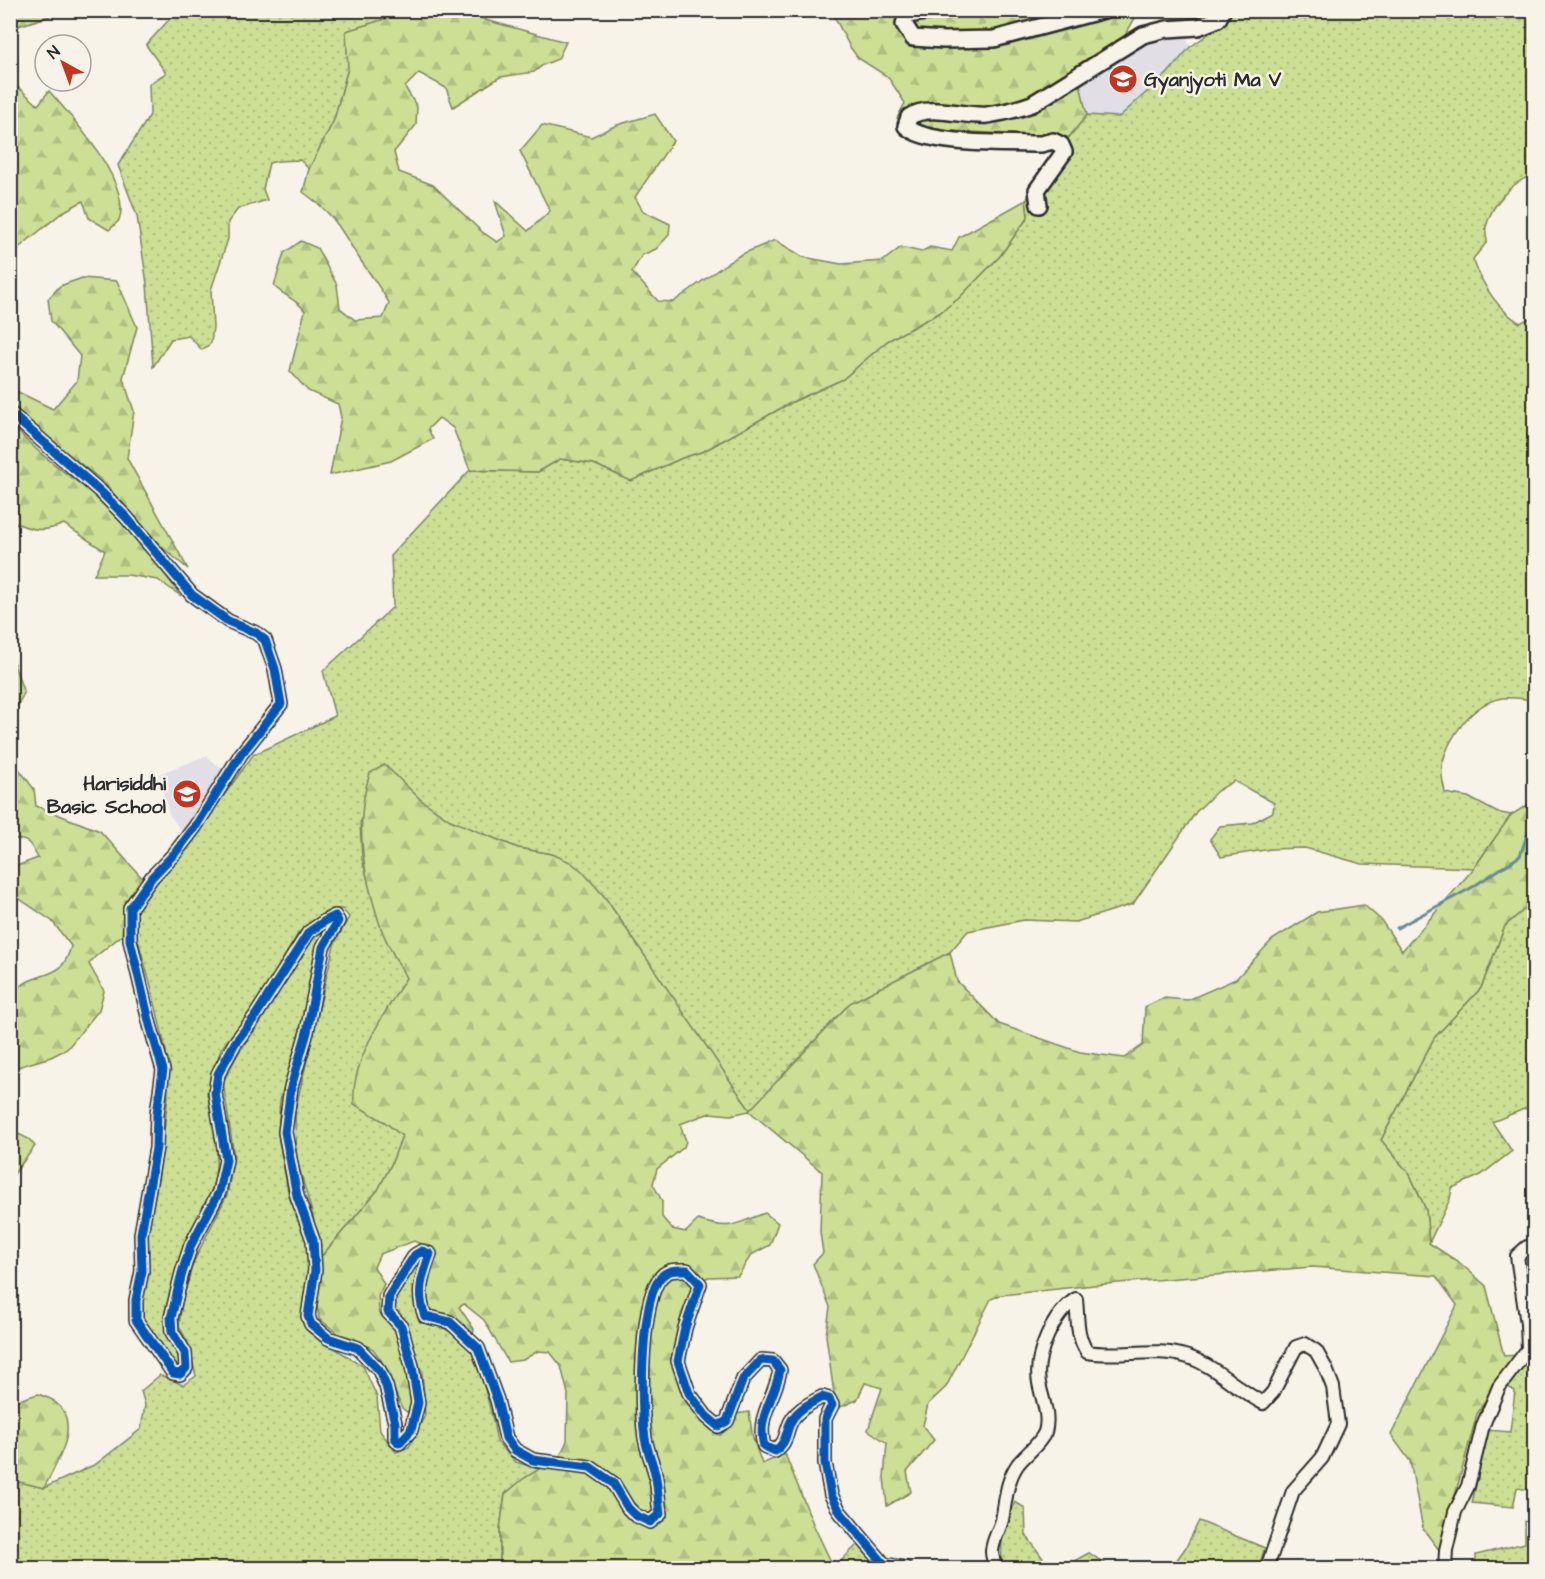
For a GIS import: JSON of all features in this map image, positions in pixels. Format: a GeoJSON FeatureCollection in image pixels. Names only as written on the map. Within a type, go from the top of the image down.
{"type":"FeatureCollection","features":[{"type":"Feature","properties":{"kind":"street"},"geometry":{"type":"LineString","coordinates":[[938,10],[907,15],[903,24],[913,38],[994,39],[1104,10]]}},
{"type":"Feature","properties":{"kind":"street"},"geometry":{"type":"LineString","coordinates":[[1039,205],[1037,190],[1064,152],[1061,145],[1053,141],[1041,144],[946,141],[912,132],[906,126],[909,117],[918,111],[986,115],[1021,108],[1032,104],[1143,34],[1167,28],[1198,27],[1218,19],[1223,10]]}},
{"type":"Feature","properties":{"kind":"street"},"geometry":{"type":"LineString","coordinates":[[10,413],[110,500],[192,595],[228,621],[256,633],[265,640],[275,669],[281,704],[241,754],[216,796],[176,853],[152,877],[130,908],[130,940],[163,1070],[157,1113],[156,1149],[141,1234],[142,1271],[136,1300],[136,1320],[173,1373],[180,1374],[186,1368],[185,1353],[172,1332],[171,1318],[176,1297],[191,1245],[219,1192],[226,1160],[215,1093],[218,1074],[235,1043],[254,1018],[309,932],[335,916],[338,921],[323,947],[307,1032],[291,1087],[285,1132],[297,1196],[313,1240],[315,1270],[308,1316],[311,1324],[328,1338],[358,1347],[379,1370],[386,1386],[395,1423],[395,1438],[399,1443],[411,1430],[418,1403],[412,1366],[401,1326],[388,1312],[389,1296],[415,1255],[422,1251],[430,1254],[419,1284],[424,1316],[450,1322],[478,1348],[497,1400],[506,1438],[515,1450],[533,1460],[590,1467],[613,1483],[628,1508],[635,1515],[650,1522],[660,1514],[656,1475],[645,1437],[642,1381],[646,1325],[652,1288],[662,1276],[673,1269],[687,1270],[700,1284],[685,1328],[678,1361],[688,1393],[706,1416],[718,1426],[727,1421],[743,1379],[761,1360],[773,1361],[780,1370],[777,1386],[762,1422],[760,1434],[764,1446],[775,1451],[787,1439],[789,1425],[798,1411],[822,1397],[829,1399],[832,1405],[825,1419],[825,1463],[831,1495],[840,1512],[884,1564],[905,1569]]}},
{"type":"Feature","properties":{"kind":"street"},"geometry":{"type":"LineString","coordinates":[[1445,1569],[1446,1550],[1455,1512],[1468,1486],[1483,1425],[1499,1387],[1528,1349],[1527,1324],[1517,1256],[1527,1246],[1534,1255]]}},
{"type":"Feature","properties":{"kind":"street"},"geometry":{"type":"LineString","coordinates":[[995,1569],[992,1553],[994,1539],[1001,1523],[1008,1482],[1017,1465],[1044,1434],[1047,1420],[1039,1382],[1038,1362],[1043,1345],[1056,1321],[1076,1299],[1077,1326],[1081,1342],[1087,1352],[1105,1355],[1154,1351],[1188,1357],[1209,1366],[1244,1394],[1263,1403],[1274,1392],[1296,1347],[1305,1344],[1316,1351],[1333,1387],[1338,1424],[1322,1458],[1293,1491],[1267,1569]]}},
{"type":"Feature","properties":{"kind":"shaded area","name":"Gyanjyoti Ma V"},"geometry":{"type":"Polygon","coordinates":[[[1169,31],[1184,32],[1190,47],[1168,73],[1119,117],[1087,115],[1080,84],[1094,66],[1169,31]]]}},
{"type":"Feature","properties":{"kind":"shaded area","name":"Harisiddhi Basic School"},"geometry":{"type":"Polygon","coordinates":[[[206,756],[227,772],[182,832],[169,814],[159,774],[206,756]]]}},
{"type":"Feature","properties":{"kind":"green space"},"geometry":{"type":"Polygon","coordinates":[[[1138,10],[1124,37],[1130,49],[1094,66],[1080,84],[1087,115],[1069,137],[932,130],[897,118],[905,103],[888,77],[858,58],[835,18],[828,11],[1138,10]]]}},
{"type":"Feature","properties":{"kind":"green space"},"geometry":{"type":"Polygon","coordinates":[[[12,11],[46,11],[50,16],[18,26],[12,11]]]}},
{"type":"Feature","properties":{"kind":"green space"},"geometry":{"type":"Polygon","coordinates":[[[177,11],[400,11],[388,18],[347,31],[348,68],[334,120],[309,169],[300,160],[269,163],[263,189],[267,200],[238,209],[228,222],[228,239],[211,290],[213,327],[211,343],[202,350],[189,336],[171,339],[153,367],[147,284],[137,216],[118,165],[150,115],[149,84],[166,73],[146,45],[177,11]]]}},
{"type":"Feature","properties":{"kind":"green space"},"geometry":{"type":"Polygon","coordinates":[[[400,11],[463,11],[489,21],[566,42],[558,59],[543,65],[534,72],[500,77],[453,107],[446,88],[419,73],[405,87],[417,107],[416,125],[394,152],[399,172],[433,185],[481,231],[497,242],[506,236],[495,201],[528,231],[550,211],[520,151],[542,125],[591,137],[617,125],[655,114],[673,141],[635,197],[643,211],[670,224],[669,235],[656,249],[642,255],[632,272],[658,301],[673,302],[740,255],[775,240],[803,257],[841,264],[883,261],[901,247],[921,252],[930,247],[952,251],[959,237],[1026,200],[1028,217],[1000,256],[958,299],[939,313],[887,341],[843,379],[792,402],[704,451],[682,458],[631,481],[594,464],[560,459],[538,472],[470,470],[453,428],[439,418],[428,429],[433,439],[391,461],[330,475],[341,417],[338,404],[308,391],[290,371],[305,311],[274,286],[284,253],[301,241],[317,248],[337,285],[340,308],[355,320],[383,318],[389,303],[381,290],[333,219],[303,192],[309,169],[334,120],[348,68],[346,31],[388,18],[400,11]]]}},
{"type":"Feature","properties":{"kind":"green space"},"geometry":{"type":"Polygon","coordinates":[[[1227,11],[1534,11],[1534,175],[1518,182],[1498,202],[1486,227],[1487,242],[1473,259],[1486,287],[1504,311],[1520,323],[1534,316],[1534,700],[1502,698],[1481,707],[1463,723],[1445,755],[1441,772],[1445,793],[1468,797],[1496,812],[1511,815],[1474,868],[1362,864],[1305,848],[1271,849],[1221,857],[1210,839],[1220,826],[1252,823],[1273,812],[1274,803],[1234,781],[1217,791],[1196,812],[1133,904],[1076,922],[1024,920],[968,931],[950,952],[850,1003],[750,1111],[604,896],[552,854],[518,848],[450,820],[421,800],[384,765],[360,823],[362,859],[382,929],[407,978],[370,1040],[355,1104],[385,1122],[402,1136],[378,1190],[320,1258],[313,1216],[296,1157],[295,1111],[334,945],[349,917],[342,909],[334,909],[299,932],[259,1000],[221,1049],[207,1092],[218,1141],[215,1178],[206,1208],[182,1252],[165,1312],[165,1328],[182,1360],[183,1365],[177,1368],[145,1323],[141,1309],[147,1231],[159,1175],[168,1095],[166,1051],[137,937],[137,906],[186,848],[253,755],[335,716],[323,671],[393,607],[391,555],[470,470],[538,472],[560,459],[594,464],[631,481],[682,458],[704,451],[792,402],[843,379],[887,341],[939,313],[958,299],[1000,256],[1028,217],[1026,200],[1087,115],[1119,117],[1168,73],[1190,47],[1224,23],[1227,11]]]}},
{"type":"Feature","properties":{"kind":"green space"},"geometry":{"type":"Polygon","coordinates":[[[19,88],[38,105],[47,93],[51,93],[98,151],[117,188],[121,205],[119,220],[109,230],[89,218],[83,201],[63,212],[11,254],[11,93],[19,88]]]}},
{"type":"Feature","properties":{"kind":"green space"},"geometry":{"type":"Polygon","coordinates":[[[82,278],[117,281],[137,327],[123,378],[134,411],[127,458],[188,569],[162,547],[101,480],[35,428],[11,403],[10,388],[53,409],[77,381],[80,356],[51,321],[48,299],[60,286],[82,278]]]}},
{"type":"Feature","properties":{"kind":"green space"},"geometry":{"type":"Polygon","coordinates":[[[10,421],[32,445],[96,496],[118,517],[181,596],[158,580],[128,575],[94,575],[105,551],[64,524],[50,529],[37,529],[11,521],[10,421]]]}},
{"type":"Feature","properties":{"kind":"green space"},"geometry":{"type":"Polygon","coordinates":[[[10,653],[24,693],[11,719],[10,719],[10,653]]]}},
{"type":"Feature","properties":{"kind":"green space"},"geometry":{"type":"Polygon","coordinates":[[[10,757],[34,789],[36,806],[100,831],[144,880],[125,901],[122,935],[89,964],[104,991],[99,1010],[67,1049],[51,1057],[11,1069],[11,992],[28,981],[57,970],[65,961],[71,946],[52,921],[11,893],[11,868],[38,858],[28,842],[11,839],[10,757]]]}},
{"type":"Feature","properties":{"kind":"green space"},"geometry":{"type":"Polygon","coordinates":[[[385,765],[421,800],[450,820],[518,848],[552,854],[570,862],[582,871],[604,896],[750,1110],[850,1003],[950,952],[957,981],[999,1024],[1080,1052],[1124,1058],[1143,1045],[1145,1007],[1163,998],[1188,1000],[1236,979],[1272,940],[1317,912],[1364,905],[1381,920],[1402,951],[1474,868],[1511,815],[1534,801],[1534,901],[1505,926],[1481,988],[1434,1038],[1381,1140],[1410,1175],[1426,1210],[1429,1243],[1460,1263],[1486,1286],[1504,1356],[1518,1355],[1495,1384],[1477,1414],[1440,1551],[1423,1529],[1410,1461],[1391,1435],[1457,1305],[1436,1276],[1312,1267],[1094,1285],[1001,1295],[991,1299],[946,1387],[928,1404],[923,1426],[934,1440],[907,1472],[911,1492],[887,1506],[884,1477],[887,1443],[868,1430],[882,1388],[865,1383],[857,1400],[836,1409],[826,1335],[830,1307],[813,1264],[823,1253],[820,1232],[822,1172],[749,1111],[731,1115],[710,1113],[680,1124],[686,1141],[684,1147],[657,1169],[653,1184],[662,1201],[662,1217],[672,1229],[686,1232],[698,1220],[726,1226],[733,1225],[765,1213],[778,1223],[770,1245],[751,1255],[738,1276],[708,1277],[693,1286],[682,1323],[686,1394],[714,1432],[720,1435],[730,1427],[736,1414],[749,1412],[753,1438],[762,1464],[785,1454],[834,1568],[500,1568],[500,1529],[505,1494],[523,1479],[560,1456],[567,1441],[568,1394],[561,1366],[550,1352],[538,1351],[523,1360],[508,1362],[484,1320],[464,1304],[459,1307],[474,1329],[473,1335],[436,1313],[427,1305],[429,1248],[414,1241],[380,1254],[374,1267],[384,1284],[378,1296],[379,1313],[396,1329],[407,1360],[412,1407],[407,1412],[402,1408],[381,1360],[373,1349],[353,1338],[339,1334],[319,1319],[316,1296],[320,1258],[378,1190],[402,1136],[385,1122],[354,1104],[357,1071],[363,1054],[379,1022],[406,978],[381,928],[370,890],[363,851],[362,812],[365,792],[370,773],[385,765]]]}},
{"type":"Feature","properties":{"kind":"green space"},"geometry":{"type":"Polygon","coordinates":[[[1534,901],[1534,1105],[1492,1122],[1512,1151],[1481,1175],[1452,1188],[1450,1199],[1429,1243],[1426,1210],[1410,1175],[1381,1140],[1434,1038],[1481,988],[1505,926],[1534,901]]]}},
{"type":"Feature","properties":{"kind":"green space"},"geometry":{"type":"Polygon","coordinates":[[[325,925],[329,928],[317,951],[300,1032],[280,1100],[278,1134],[289,1197],[300,1219],[307,1241],[310,1266],[303,1318],[309,1332],[363,1366],[377,1397],[380,1431],[396,1452],[409,1447],[425,1415],[422,1373],[406,1324],[395,1313],[394,1301],[397,1291],[418,1258],[422,1260],[414,1301],[421,1318],[437,1324],[452,1334],[472,1352],[477,1359],[497,1442],[516,1462],[539,1469],[505,1494],[500,1529],[500,1568],[11,1568],[10,1488],[20,1482],[44,1488],[96,1464],[141,1429],[145,1405],[141,1391],[160,1375],[183,1385],[196,1376],[188,1343],[179,1326],[182,1302],[193,1263],[227,1195],[234,1156],[223,1082],[239,1052],[260,1023],[307,943],[325,925]]]}},
{"type":"Feature","properties":{"kind":"green space"},"geometry":{"type":"Polygon","coordinates":[[[10,1132],[29,1139],[35,1146],[11,1178],[10,1132]]]}},
{"type":"Feature","properties":{"kind":"green space"},"geometry":{"type":"Polygon","coordinates":[[[1534,1348],[1534,1490],[1517,1488],[1513,1507],[1472,1503],[1488,1430],[1510,1432],[1515,1391],[1508,1387],[1534,1348]]]}},
{"type":"Feature","properties":{"kind":"green space"},"geometry":{"type":"Polygon","coordinates":[[[38,1394],[49,1398],[63,1411],[67,1421],[64,1444],[44,1488],[20,1482],[11,1488],[11,1400],[15,1401],[38,1394]]]}},
{"type":"Feature","properties":{"kind":"green space"},"geometry":{"type":"Polygon","coordinates":[[[1015,1502],[1025,1508],[1026,1535],[1047,1564],[1063,1567],[1089,1553],[1111,1568],[1003,1568],[1002,1542],[1015,1502]]]}},
{"type":"Feature","properties":{"kind":"green space"},"geometry":{"type":"Polygon","coordinates":[[[1534,1518],[1534,1568],[1476,1568],[1476,1555],[1525,1543],[1525,1521],[1534,1518]]]}},
{"type":"Feature","properties":{"kind":"green space"},"geometry":{"type":"Polygon","coordinates":[[[1199,1521],[1265,1548],[1258,1568],[1171,1568],[1186,1547],[1199,1521]]]}},
{"type":"Feature","properties":{"kind":"green space"},"geometry":{"type":"Polygon","coordinates":[[[859,1543],[883,1568],[834,1568],[859,1543]]]}},
{"type":"Feature","properties":{"kind":"waterway"},"geometry":{"type":"LineString","coordinates":[[1397,928],[1471,888],[1520,856],[1527,835],[1534,824]]}},
{"type":"Feature","properties":{"kind":"cycle path"},"geometry":{"type":"LineString","coordinates":[[10,413],[101,492],[126,517],[192,595],[228,621],[256,633],[265,640],[275,669],[281,704],[241,754],[195,827],[152,877],[130,908],[130,940],[163,1070],[157,1113],[156,1148],[141,1234],[142,1271],[136,1300],[136,1320],[173,1373],[180,1374],[186,1368],[185,1353],[172,1332],[171,1318],[182,1273],[191,1245],[219,1192],[226,1160],[215,1093],[218,1074],[235,1043],[254,1018],[309,932],[335,916],[338,921],[323,947],[307,1032],[291,1087],[285,1132],[297,1196],[313,1240],[315,1270],[308,1316],[311,1324],[328,1338],[358,1348],[379,1370],[386,1386],[395,1423],[395,1438],[399,1443],[411,1430],[418,1403],[412,1366],[401,1326],[388,1312],[389,1296],[415,1255],[422,1251],[430,1254],[421,1292],[425,1316],[450,1322],[478,1348],[497,1400],[506,1438],[515,1450],[533,1460],[590,1467],[613,1483],[628,1508],[635,1515],[650,1522],[660,1514],[656,1478],[643,1423],[643,1353],[649,1305],[655,1287],[662,1276],[670,1271],[687,1270],[700,1284],[685,1328],[678,1361],[689,1393],[706,1416],[718,1426],[727,1421],[743,1379],[761,1360],[773,1361],[780,1370],[764,1416],[762,1435],[764,1446],[775,1451],[783,1442],[791,1421],[798,1412],[822,1397],[829,1399],[832,1405],[825,1419],[825,1463],[831,1495],[840,1512],[884,1564],[905,1568]]}},
{"type":"Feature","properties":{"kind":"place","name":"Gyanjyoti Ma V"},"geometry":{"type":"Point","coordinates":[1123,79]}},
{"type":"Feature","properties":{"kind":"place","name":"Harisiddhi Basic School"},"geometry":{"type":"Point","coordinates":[187,794]}}]}
